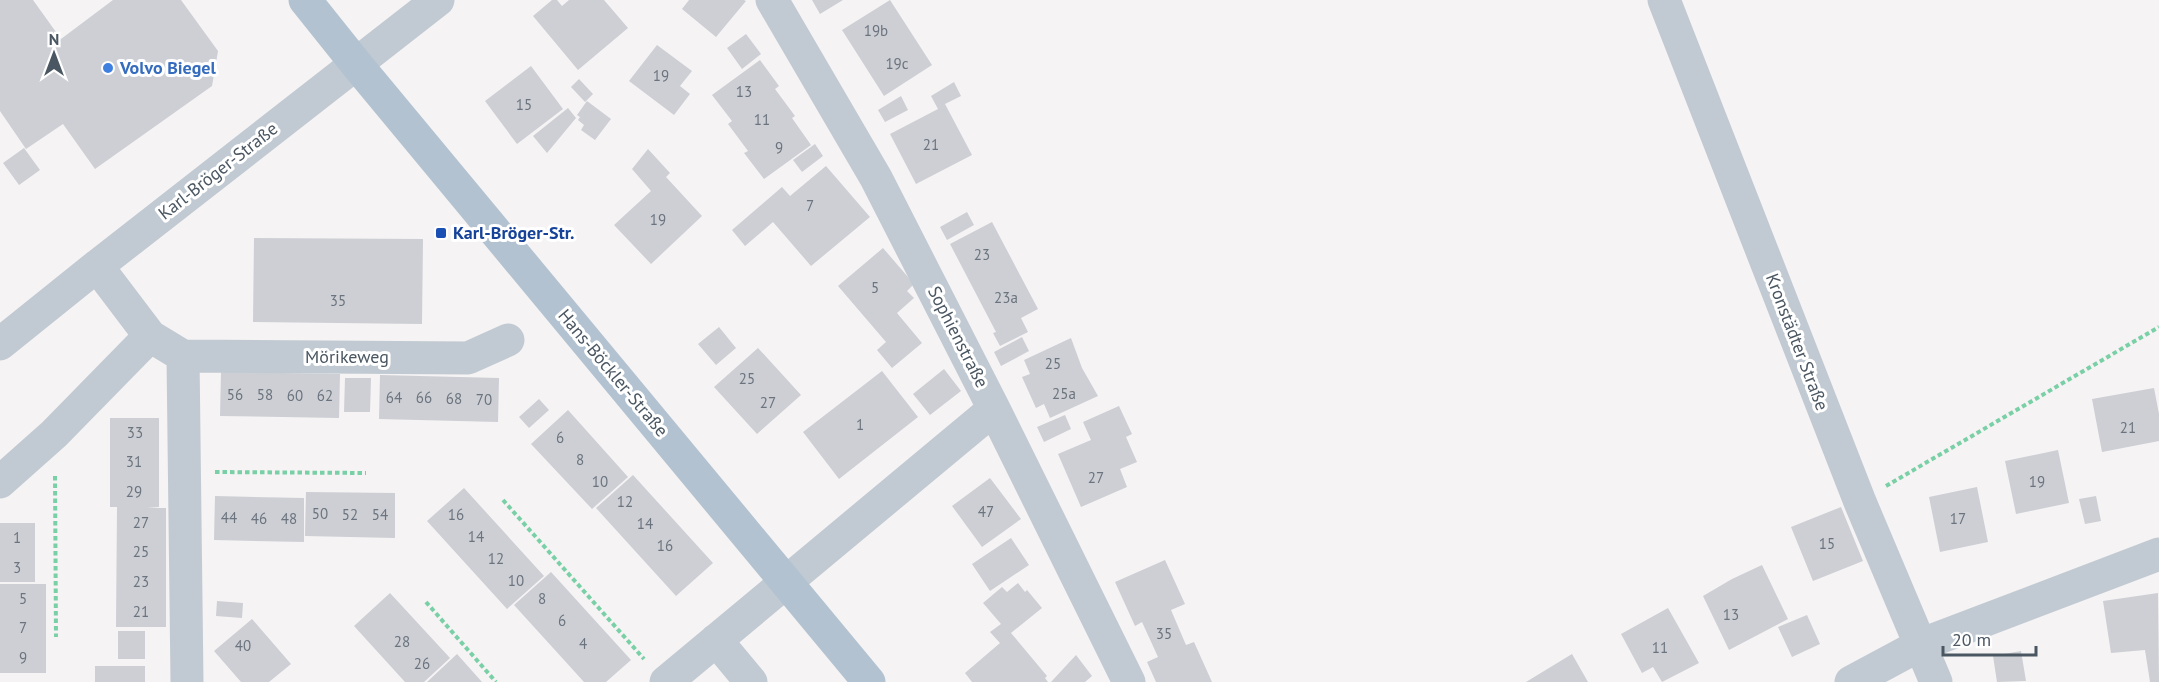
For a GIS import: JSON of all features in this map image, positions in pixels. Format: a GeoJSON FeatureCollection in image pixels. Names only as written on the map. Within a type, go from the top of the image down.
{"type":"FeatureCollection","features":[{"type":"Feature","properties":{"kind":"main road","name":"Hans-Böckler-Straße"},"geometry":{"type":"LineString","coordinates":[[305,0],[869,682]]}},
{"type":"Feature","properties":{"kind":"street","name":"Karl-Bröger-Straße"},"geometry":{"type":"LineString","coordinates":[[0,344],[438,0]]}},
{"type":"Feature","properties":{"kind":"street","name":"Sophienstraße"},"geometry":{"type":"LineString","coordinates":[[772,0],[876,178],[994,409],[1129,682]]}},
{"type":"Feature","properties":{"kind":"street","name":"Kronstädter Straße"},"geometry":{"type":"LineString","coordinates":[[1664,0],[1860,502],[1936,682]]}},
{"type":"Feature","properties":{"kind":"street"},"geometry":{"type":"LineString","coordinates":[[97,266],[150,336],[183,356],[187,682]]}},
{"type":"Feature","properties":{"kind":"street"},"geometry":{"type":"LineString","coordinates":[[0,482],[54,434],[150,336]]}},
{"type":"Feature","properties":{"kind":"street","name":"Mörikeweg"},"geometry":{"type":"LineString","coordinates":[[183,356],[468,358],[508,340]]}},
{"type":"Feature","properties":{"kind":"street"},"geometry":{"type":"LineString","coordinates":[[658,673],[716,640],[994,409]]}},
{"type":"Feature","properties":{"kind":"street"},"geometry":{"type":"LineString","coordinates":[[1851,682],[1920,645],[2159,554]]}},
{"type":"Feature","properties":{"kind":"street"},"geometry":{"type":"LineString","coordinates":[[716,640],[751,682]]}},
{"type":"Feature","properties":{"kind":"path"},"geometry":{"type":"LineString","coordinates":[[1860,502],[2159,327]]}},
{"type":"Feature","properties":{"kind":"path"},"geometry":{"type":"LineString","coordinates":[[54,434],[56,637]]}},
{"type":"Feature","properties":{"kind":"path"},"geometry":{"type":"LineString","coordinates":[[184,471],[366,473]]}},
{"type":"Feature","properties":{"kind":"path"},"geometry":{"type":"LineString","coordinates":[[503,500],[658,673]]}},
{"type":"Feature","properties":{"kind":"path"},"geometry":{"type":"LineString","coordinates":[[426,602],[496,682]]}},
{"type":"Feature","properties":{"kind":"building","name":"Volvo Biegel"},"geometry":{"type":"Polygon","coordinates":[[[0,0],[33,0],[61,39],[113,0],[181,0],[218,51],[212,86],[95,169],[63,124],[26,149],[0,111],[0,0]]]}},
{"type":"Feature","properties":{"kind":"building"},"geometry":{"type":"Polygon","coordinates":[[[552,0],[557,0],[562,6],[569,0],[604,0],[628,28],[578,70],[533,16],[552,0]]]}},
{"type":"Feature","properties":{"kind":"building"},"geometry":{"type":"Polygon","coordinates":[[[689,0],[746,1],[716,37],[682,9],[689,0]]]}},
{"type":"Feature","properties":{"kind":"building"},"geometry":{"type":"Polygon","coordinates":[[[812,0],[843,0],[820,14],[812,0]]]}},
{"type":"Feature","properties":{"kind":"building"},"geometry":{"type":"Polygon","coordinates":[[[890,0],[932,65],[884,96],[842,30],[890,0]]]}},
{"type":"Feature","properties":{"kind":"building"},"geometry":{"type":"Polygon","coordinates":[[[746,34],[761,54],[742,69],[727,48],[746,34]]]}},
{"type":"Feature","properties":{"kind":"building"},"geometry":{"type":"Polygon","coordinates":[[[657,45],[692,71],[680,86],[690,94],[674,115],[629,81],[657,45]]]}},
{"type":"Feature","properties":{"kind":"building"},"geometry":{"type":"Polygon","coordinates":[[[760,60],[779,86],[775,89],[795,116],[792,118],[811,145],[764,179],[744,153],[748,151],[728,124],[732,121],[712,95],[760,60]]]}},
{"type":"Feature","properties":{"kind":"building"},"geometry":{"type":"Polygon","coordinates":[[[531,66],[563,109],[517,144],[485,101],[531,66]]]}},
{"type":"Feature","properties":{"kind":"building"},"geometry":{"type":"Polygon","coordinates":[[[579,79],[593,94],[585,102],[571,87],[579,79]]]}},
{"type":"Feature","properties":{"kind":"building"},"geometry":{"type":"Polygon","coordinates":[[[954,82],[961,96],[945,104],[972,155],[916,184],[890,134],[938,109],[931,96],[954,82]]]}},
{"type":"Feature","properties":{"kind":"building"},"geometry":{"type":"Polygon","coordinates":[[[901,96],[908,110],[885,122],[878,110],[901,96]]]}},
{"type":"Feature","properties":{"kind":"building"},"geometry":{"type":"Polygon","coordinates":[[[587,101],[611,119],[595,140],[581,130],[584,125],[578,120],[580,117],[577,115],[587,101]]]}},
{"type":"Feature","properties":{"kind":"building"},"geometry":{"type":"Polygon","coordinates":[[[568,108],[576,118],[547,153],[533,136],[568,108]]]}},
{"type":"Feature","properties":{"kind":"building"},"geometry":{"type":"Polygon","coordinates":[[[815,144],[823,156],[802,172],[793,160],[815,144]]]}},
{"type":"Feature","properties":{"kind":"building"},"geometry":{"type":"Polygon","coordinates":[[[24,148],[40,170],[19,185],[3,163],[24,148]]]}},
{"type":"Feature","properties":{"kind":"building"},"geometry":{"type":"Polygon","coordinates":[[[648,149],[670,173],[666,177],[702,216],[651,264],[614,225],[651,191],[632,169],[648,149]]]}},
{"type":"Feature","properties":{"kind":"building"},"geometry":{"type":"Polygon","coordinates":[[[826,166],[870,217],[811,266],[773,222],[745,246],[732,230],[782,187],[790,196],[826,166]]]}},
{"type":"Feature","properties":{"kind":"building"},"geometry":{"type":"Polygon","coordinates":[[[967,212],[974,225],[947,240],[940,227],[967,212]]]}},
{"type":"Feature","properties":{"kind":"building"},"geometry":{"type":"Polygon","coordinates":[[[992,222],[1038,309],[1021,318],[1028,332],[1000,346],[993,333],[996,332],[950,244],[992,222]]]}},
{"type":"Feature","properties":{"kind":"building"},"geometry":{"type":"Polygon","coordinates":[[[254,238],[423,239],[422,324],[253,322],[254,238]]]}},
{"type":"Feature","properties":{"kind":"building"},"geometry":{"type":"Polygon","coordinates":[[[883,248],[914,284],[907,291],[914,298],[897,313],[922,343],[892,368],[877,350],[886,342],[838,286],[883,248]]]}},
{"type":"Feature","properties":{"kind":"building"},"geometry":{"type":"Polygon","coordinates":[[[719,327],[736,348],[716,365],[698,344],[719,327]]]}},
{"type":"Feature","properties":{"kind":"building"},"geometry":{"type":"Polygon","coordinates":[[[1022,337],[1029,351],[1001,366],[994,352],[1022,337]]]}},
{"type":"Feature","properties":{"kind":"building"},"geometry":{"type":"Polygon","coordinates":[[[1071,338],[1082,368],[1098,396],[1050,418],[1044,404],[1036,408],[1022,377],[1030,374],[1024,360],[1071,338]]]}},
{"type":"Feature","properties":{"kind":"building"},"geometry":{"type":"Polygon","coordinates":[[[758,348],[801,395],[757,434],[714,387],[758,348]]]}},
{"type":"Feature","properties":{"kind":"building"},"geometry":{"type":"Polygon","coordinates":[[[944,369],[961,391],[930,415],[913,394],[944,369]]]}},
{"type":"Feature","properties":{"kind":"building"},"geometry":{"type":"Polygon","coordinates":[[[882,371],[918,417],[839,479],[803,432],[882,371]]]}},
{"type":"Feature","properties":{"kind":"building"},"geometry":{"type":"Polygon","coordinates":[[[221,372],[340,374],[339,418],[220,416],[221,372]]]}},
{"type":"Feature","properties":{"kind":"building"},"geometry":{"type":"Polygon","coordinates":[[[380,375],[499,378],[498,422],[379,419],[380,375]]]}},
{"type":"Feature","properties":{"kind":"building"},"geometry":{"type":"Polygon","coordinates":[[[345,378],[371,378],[370,412],[344,412],[345,378]]]}},
{"type":"Feature","properties":{"kind":"building"},"geometry":{"type":"Polygon","coordinates":[[[2154,388],[2159,414],[2159,441],[2102,452],[2092,399],[2154,388]]]}},
{"type":"Feature","properties":{"kind":"building"},"geometry":{"type":"Polygon","coordinates":[[[539,399],[549,410],[529,428],[519,417],[539,399]]]}},
{"type":"Feature","properties":{"kind":"building"},"geometry":{"type":"Polygon","coordinates":[[[1119,406],[1132,434],[1126,437],[1137,462],[1120,469],[1127,487],[1081,507],[1058,454],[1091,440],[1083,422],[1119,406]]]}},
{"type":"Feature","properties":{"kind":"building"},"geometry":{"type":"Polygon","coordinates":[[[568,410],[628,477],[592,509],[531,444],[568,410]]]}},
{"type":"Feature","properties":{"kind":"building"},"geometry":{"type":"Polygon","coordinates":[[[1065,415],[1071,429],[1044,442],[1037,427],[1065,415]]]}},
{"type":"Feature","properties":{"kind":"building"},"geometry":{"type":"Polygon","coordinates":[[[110,418],[159,418],[159,507],[147,508],[166,508],[166,627],[116,627],[117,507],[110,507],[110,418]]]}},
{"type":"Feature","properties":{"kind":"building"},"geometry":{"type":"Polygon","coordinates":[[[2058,450],[2069,503],[2016,514],[2005,461],[2058,450]]]}},
{"type":"Feature","properties":{"kind":"building"},"geometry":{"type":"Polygon","coordinates":[[[633,475],[713,563],[676,596],[596,508],[633,475]]]}},
{"type":"Feature","properties":{"kind":"building"},"geometry":{"type":"Polygon","coordinates":[[[990,478],[1021,519],[982,547],[952,506],[990,478]]]}},
{"type":"Feature","properties":{"kind":"building"},"geometry":{"type":"Polygon","coordinates":[[[1977,487],[1988,542],[1940,552],[1929,497],[1977,487]]]}},
{"type":"Feature","properties":{"kind":"building"},"geometry":{"type":"Polygon","coordinates":[[[464,488],[544,576],[507,609],[427,521],[464,488]]]}},
{"type":"Feature","properties":{"kind":"building"},"geometry":{"type":"Polygon","coordinates":[[[306,492],[395,493],[395,538],[305,536],[306,492]]]}},
{"type":"Feature","properties":{"kind":"building"},"geometry":{"type":"Polygon","coordinates":[[[215,496],[304,498],[304,542],[214,540],[215,496]]]}},
{"type":"Feature","properties":{"kind":"building"},"geometry":{"type":"Polygon","coordinates":[[[2096,496],[2101,521],[2085,524],[2079,499],[2096,496]]]}},
{"type":"Feature","properties":{"kind":"building"},"geometry":{"type":"Polygon","coordinates":[[[1841,507],[1863,561],[1813,581],[1791,527],[1841,507]]]}},
{"type":"Feature","properties":{"kind":"building"},"geometry":{"type":"Polygon","coordinates":[[[0,523],[35,523],[35,582],[0,582],[0,523]]]}},
{"type":"Feature","properties":{"kind":"building"},"geometry":{"type":"Polygon","coordinates":[[[1011,538],[1029,565],[990,591],[972,564],[1011,538]]]}},
{"type":"Feature","properties":{"kind":"building"},"geometry":{"type":"Polygon","coordinates":[[[1165,560],[1185,604],[1171,610],[1186,645],[1194,642],[1212,682],[1156,682],[1147,662],[1158,657],[1142,622],[1135,626],[1115,582],[1165,560]]]}},
{"type":"Feature","properties":{"kind":"building"},"geometry":{"type":"Polygon","coordinates":[[[1762,565],[1788,619],[1729,650],[1703,596],[1762,565]]]}},
{"type":"Feature","properties":{"kind":"building"},"geometry":{"type":"Polygon","coordinates":[[[551,572],[631,660],[606,682],[584,682],[514,605],[551,572]]]}},
{"type":"Feature","properties":{"kind":"building"},"geometry":{"type":"Polygon","coordinates":[[[1018,583],[1042,608],[1011,633],[1047,676],[1045,678],[1048,682],[972,682],[965,673],[1000,643],[990,632],[1001,624],[983,603],[1002,587],[1007,592],[1018,583]]]}},
{"type":"Feature","properties":{"kind":"building"},"geometry":{"type":"Polygon","coordinates":[[[0,584],[46,584],[46,673],[0,673],[0,584]]]}},
{"type":"Feature","properties":{"kind":"building"},"geometry":{"type":"Polygon","coordinates":[[[390,593],[450,658],[424,682],[405,682],[354,626],[390,593]]]}},
{"type":"Feature","properties":{"kind":"building"},"geometry":{"type":"Polygon","coordinates":[[[2158,593],[2159,682],[2150,682],[2145,650],[2111,653],[2103,601],[2158,593]]]}},
{"type":"Feature","properties":{"kind":"building"},"geometry":{"type":"Polygon","coordinates":[[[217,601],[243,603],[242,618],[216,616],[217,601]]]}},
{"type":"Feature","properties":{"kind":"building"},"geometry":{"type":"Polygon","coordinates":[[[1668,608],[1699,663],[1662,682],[1653,667],[1642,673],[1621,634],[1668,608]]]}},
{"type":"Feature","properties":{"kind":"building"},"geometry":{"type":"Polygon","coordinates":[[[1807,615],[1820,644],[1792,657],[1778,627],[1807,615]]]}},
{"type":"Feature","properties":{"kind":"building"},"geometry":{"type":"Polygon","coordinates":[[[252,619],[291,664],[269,682],[241,682],[214,651],[252,619]]]}},
{"type":"Feature","properties":{"kind":"building"},"geometry":{"type":"Polygon","coordinates":[[[118,631],[145,631],[145,659],[118,659],[118,631]]]}},
{"type":"Feature","properties":{"kind":"building"},"geometry":{"type":"Polygon","coordinates":[[[2021,651],[2026,681],[1997,682],[1993,656],[2021,651]]]}},
{"type":"Feature","properties":{"kind":"building"},"geometry":{"type":"Polygon","coordinates":[[[457,654],[482,682],[427,682],[457,654]]]}},
{"type":"Feature","properties":{"kind":"building"},"geometry":{"type":"Polygon","coordinates":[[[1572,654],[1588,682],[1526,682],[1572,654]]]}},
{"type":"Feature","properties":{"kind":"building"},"geometry":{"type":"Polygon","coordinates":[[[1076,655],[1092,676],[1085,682],[1051,682],[1076,655]]]}},
{"type":"Feature","properties":{"kind":"building"},"geometry":{"type":"Polygon","coordinates":[[[95,666],[145,666],[145,682],[95,682],[95,666]]]}},
{"type":"Feature","properties":{"kind":"place","name":"Volvo Biegel"},"geometry":{"type":"Point","coordinates":[108,68]}},
{"type":"Feature","properties":{"kind":"place","name":"Karl-Bröger-Str."},"geometry":{"type":"Point","coordinates":[441,233]}}]}
